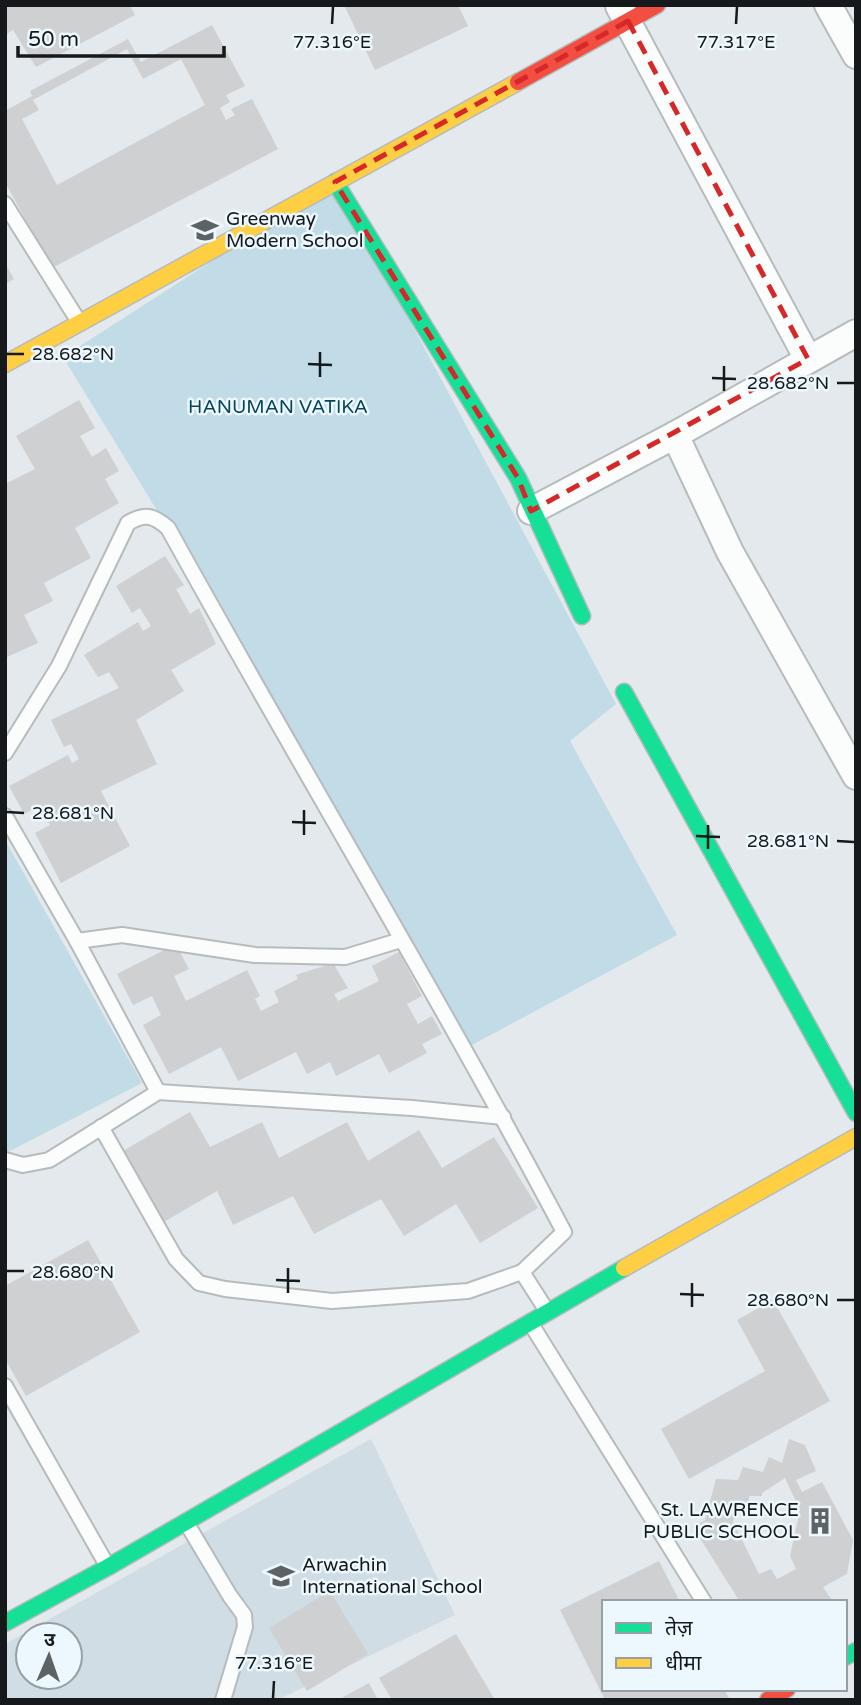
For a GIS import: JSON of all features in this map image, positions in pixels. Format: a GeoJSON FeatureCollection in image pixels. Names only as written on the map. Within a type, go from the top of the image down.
{"type":"FeatureCollection","features":[{"type":"Feature","properties":{"kind":"street"},"geometry":{"type":"LineString","coordinates":[[7,366],[335,182],[624,13],[657,5]]}},
{"type":"Feature","properties":{"kind":"street"},"geometry":{"type":"LineString","coordinates":[[828,5],[856,55]]}},
{"type":"Feature","properties":{"kind":"street"},"geometry":{"type":"LineString","coordinates":[[624,13],[808,359]]}},
{"type":"Feature","properties":{"kind":"street"},"geometry":{"type":"LineString","coordinates":[[335,182],[518,478],[582,616]]}},
{"type":"Feature","properties":{"kind":"street"},"geometry":{"type":"LineString","coordinates":[[531,511],[675,435],[856,333]]}},
{"type":"Feature","properties":{"kind":"street"},"geometry":{"type":"LineString","coordinates":[[675,435],[730,552],[846,735],[856,776]]}},
{"type":"Feature","properties":{"kind":"street"},"geometry":{"type":"LineString","coordinates":[[624,692],[856,1113]]}},
{"type":"Feature","properties":{"kind":"street"},"geometry":{"type":"LineString","coordinates":[[5,1623],[108,1567],[531,1324],[547,1312],[856,1137]]}},
{"type":"Feature","properties":{"kind":"street"},"geometry":{"type":"LineString","coordinates":[[767,1700],[783,1691]]}},
{"type":"Feature","properties":{"kind":"lane"},"geometry":{"type":"LineString","coordinates":[[5,204],[80,323]]}},
{"type":"Feature","properties":{"kind":"lane"},"geometry":{"type":"LineString","coordinates":[[5,753],[59,666],[128,523],[141,516],[155,517],[168,528],[251,679],[503,1117],[564,1232],[522,1272],[468,1291],[332,1301],[225,1289],[200,1283],[176,1259],[101,1127]]}},
{"type":"Feature","properties":{"kind":"lane"},"geometry":{"type":"LineString","coordinates":[[5,816],[78,941],[158,1092]]}},
{"type":"Feature","properties":{"kind":"lane"},"geometry":{"type":"LineString","coordinates":[[78,941],[122,935],[255,955],[345,957],[401,940]]}},
{"type":"Feature","properties":{"kind":"lane"},"geometry":{"type":"LineString","coordinates":[[5,1160],[23,1165],[49,1160],[158,1092],[412,1108],[503,1117]]}},
{"type":"Feature","properties":{"kind":"lane"},"geometry":{"type":"LineString","coordinates":[[522,1272],[547,1312]]}},
{"type":"Feature","properties":{"kind":"lane"},"geometry":{"type":"LineString","coordinates":[[531,1324],[703,1600]]}},
{"type":"Feature","properties":{"kind":"lane"},"geometry":{"type":"LineString","coordinates":[[5,1386],[108,1567]]}},
{"type":"Feature","properties":{"kind":"lane"},"geometry":{"type":"LineString","coordinates":[[186,1522],[230,1597],[244,1615],[245,1627],[223,1700]]}},
{"type":"Feature","properties":{"kind":"highlighted area"},"geometry":{"type":"Polygon","coordinates":[[[628,21],[808,359],[531,511],[518,478],[335,182],[628,21]]]}},
{"type":"Feature","properties":{"kind":"shaded area","name":"Arwachin International School"},"geometry":{"type":"Polygon","coordinates":[[[371,1439],[455,1615],[277,1700],[5,1700],[5,1644],[14,1639],[14,1691],[84,1691],[84,1621],[46,1621],[371,1439]]]}},
{"type":"Feature","properties":{"kind":"green space","name":"HANUMAN VATIKA"},"geometry":{"type":"Polygon","coordinates":[[[335,182],[616,704],[570,741],[677,935],[470,1046],[256,672],[63,357],[335,182]]]}},
{"type":"Feature","properties":{"kind":"green space"},"geometry":{"type":"Polygon","coordinates":[[[5,840],[142,1083],[6,1153],[5,1153],[5,840]]]}},
{"type":"Feature","properties":{"kind":"building"},"geometry":{"type":"Polygon","coordinates":[[[5,5],[130,5],[135,15],[36,67],[13,30],[5,35],[5,5]]]}},
{"type":"Feature","properties":{"kind":"building"},"geometry":{"type":"Polygon","coordinates":[[[344,5],[458,5],[468,26],[375,70],[344,5]]]}},
{"type":"Feature","properties":{"kind":"building"},"geometry":{"type":"Polygon","coordinates":[[[212,25],[245,86],[226,95],[230,102],[220,108],[226,120],[235,115],[231,109],[252,99],[278,149],[52,268],[5,182],[5,111],[32,96],[30,91],[128,39],[141,62],[212,25]],[[127,49],[33,100],[39,110],[22,119],[57,185],[205,105],[181,59],[143,79],[127,49]]]}},
{"type":"Feature","properties":{"kind":"building"},"geometry":{"type":"Polygon","coordinates":[[[5,263],[14,279],[5,284],[5,263]]]}},
{"type":"Feature","properties":{"kind":"building"},"geometry":{"type":"Polygon","coordinates":[[[79,400],[95,428],[80,436],[92,457],[106,448],[119,471],[105,479],[119,503],[75,528],[91,558],[44,583],[53,601],[24,615],[38,643],[5,658],[5,484],[35,469],[16,436],[79,400]]]}},
{"type":"Feature","properties":{"kind":"building"},"geometry":{"type":"Polygon","coordinates":[[[165,556],[184,585],[176,589],[190,614],[199,608],[216,644],[171,670],[184,691],[136,720],[157,764],[101,791],[130,846],[61,883],[35,833],[50,825],[40,806],[24,814],[9,786],[68,755],[72,763],[79,759],[71,744],[64,747],[51,720],[119,688],[109,672],[98,677],[84,655],[138,622],[143,631],[151,626],[140,608],[132,613],[116,586],[165,556]]]}},
{"type":"Feature","properties":{"kind":"building"},"geometry":{"type":"Polygon","coordinates":[[[176,944],[189,969],[174,976],[186,1001],[247,970],[260,996],[255,999],[261,1011],[279,1002],[274,991],[298,979],[296,975],[333,963],[348,988],[334,994],[338,1001],[379,981],[372,966],[399,952],[422,996],[407,1004],[418,1024],[432,1016],[442,1034],[422,1044],[427,1053],[389,1073],[379,1054],[336,1076],[330,1062],[307,1074],[296,1052],[238,1081],[221,1047],[169,1074],[143,1025],[161,1015],[152,996],[133,1005],[117,974],[176,944]]]}},
{"type":"Feature","properties":{"kind":"building"},"geometry":{"type":"Polygon","coordinates":[[[190,1112],[210,1147],[262,1122],[279,1158],[347,1122],[368,1161],[419,1130],[442,1168],[494,1137],[538,1208],[480,1243],[456,1204],[404,1236],[381,1199],[314,1234],[293,1196],[233,1225],[217,1191],[162,1223],[121,1152],[190,1112]]]}},
{"type":"Feature","properties":{"kind":"building"},"geometry":{"type":"Polygon","coordinates":[[[88,1240],[140,1332],[26,1396],[5,1359],[5,1286],[88,1240]]]}},
{"type":"Feature","properties":{"kind":"building"},"geometry":{"type":"Polygon","coordinates":[[[773,1300],[830,1401],[689,1479],[661,1429],[765,1371],[737,1320],[773,1300]]]}},
{"type":"Feature","properties":{"kind":"building","name":"St. LAWRENCE PUBLIC SCHOOL"},"geometry":{"type":"Polygon","coordinates":[[[789,1439],[805,1445],[816,1471],[796,1480],[802,1492],[822,1482],[853,1540],[847,1574],[823,1587],[832,1600],[739,1600],[693,1527],[705,1520],[716,1479],[738,1480],[743,1467],[763,1472],[769,1457],[782,1463],[789,1439]],[[785,1478],[762,1493],[762,1496],[749,1496],[749,1504],[737,1505],[733,1522],[759,1574],[771,1569],[777,1579],[796,1569],[790,1556],[800,1510],[785,1478]]]}},
{"type":"Feature","properties":{"kind":"building"},"geometry":{"type":"Polygon","coordinates":[[[659,1561],[679,1600],[602,1600],[602,1691],[725,1691],[730,1700],[605,1700],[560,1610],[659,1561]]]}},
{"type":"Feature","properties":{"kind":"building"},"geometry":{"type":"Polygon","coordinates":[[[330,1591],[368,1654],[307,1691],[269,1628],[330,1591]]]}},
{"type":"Feature","properties":{"kind":"building"},"geometry":{"type":"Polygon","coordinates":[[[456,1634],[495,1700],[392,1700],[379,1678],[456,1634]]]}},
{"type":"Feature","properties":{"kind":"building"},"geometry":{"type":"Polygon","coordinates":[[[369,1683],[378,1700],[338,1700],[369,1683]]]}},
{"type":"Feature","properties":{"kind":"traffic: fast"},"geometry":{"type":"LineString","coordinates":[[335,182],[518,478],[582,616]]}},
{"type":"Feature","properties":{"kind":"traffic: fast"},"geometry":{"type":"LineString","coordinates":[[624,692],[856,1113]]}},
{"type":"Feature","properties":{"kind":"traffic: fast"},"geometry":{"type":"LineString","coordinates":[[5,1623],[108,1567],[624,1268]]}},
{"type":"Feature","properties":{"kind":"traffic: fast"},"geometry":{"type":"LineString","coordinates":[[847,1656],[856,1651]]}},
{"type":"Feature","properties":{"kind":"traffic: slow"},"geometry":{"type":"LineString","coordinates":[[5,364],[518,82]]}},
{"type":"Feature","properties":{"kind":"traffic: slow"},"geometry":{"type":"LineString","coordinates":[[624,1268],[856,1137]]}},
{"type":"Feature","properties":{"kind":"traffic: jam"},"geometry":{"type":"LineString","coordinates":[[518,82],[657,5]]}},
{"type":"Feature","properties":{"kind":"traffic: jam"},"geometry":{"type":"LineString","coordinates":[[768,1700],[784,1691]]}},
{"type":"Feature","properties":{"kind":"place","name":"Greenway Modern School"},"geometry":{"type":"Point","coordinates":[205,230]}},
{"type":"Feature","properties":{"kind":"place","name":"St. LAWRENCE PUBLIC SCHOOL"},"geometry":{"type":"Point","coordinates":[820,1521]}},
{"type":"Feature","properties":{"kind":"place","name":"Arwachin International School"},"geometry":{"type":"Point","coordinates":[281,1576]}}]}
